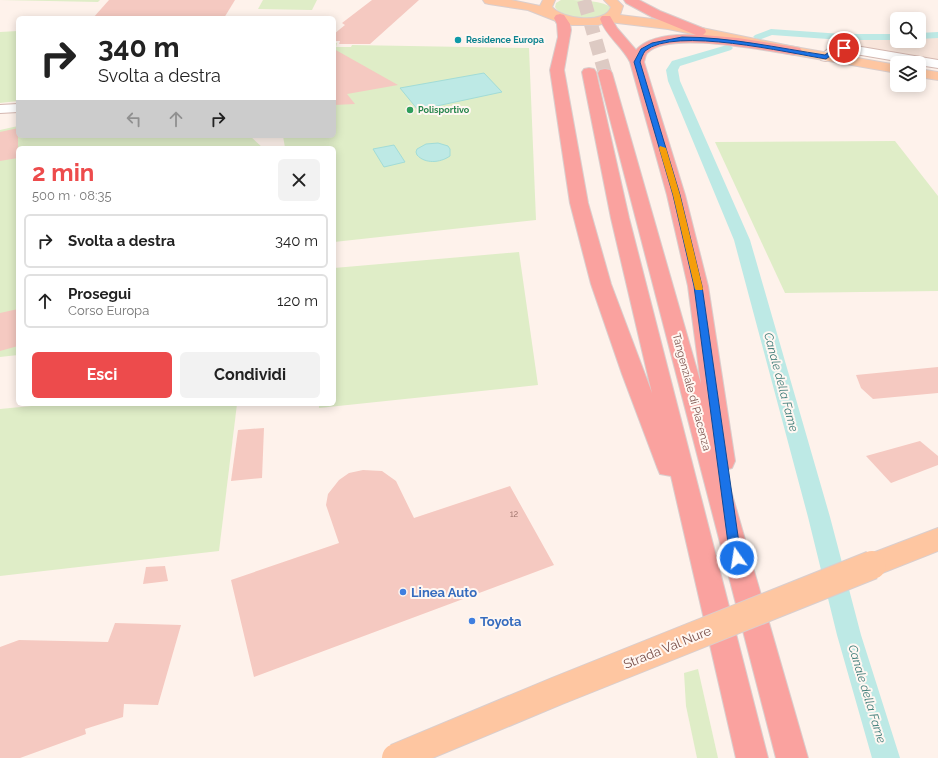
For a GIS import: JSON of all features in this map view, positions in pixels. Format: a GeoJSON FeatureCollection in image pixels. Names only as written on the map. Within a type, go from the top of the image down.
{"type":"FeatureCollection","features":[{"type":"Feature","properties":{"kind":"highway"},"geometry":{"type":"LineString","coordinates":[[630,0],[656,14],[700,32]]}},
{"type":"Feature","properties":{"kind":"highway"},"geometry":{"type":"LineString","coordinates":[[555,16],[565,27],[565,38],[556,63],[556,70],[566,119],[579,203],[586,234],[601,284],[632,374],[700,544]]}},
{"type":"Feature","properties":{"kind":"highway"},"geometry":{"type":"LineString","coordinates":[[608,18],[608,26],[632,52],[637,62],[676,195],[698,286],[733,543]]}},
{"type":"Feature","properties":{"kind":"highway"},"geometry":{"type":"LineString","coordinates":[[637,62],[643,51],[651,46],[662,41],[682,38],[705,39],[795,51]]}},
{"type":"Feature","properties":{"kind":"highway","name":"Tangenziale di Piacenza"},"geometry":{"type":"LineString","coordinates":[[752,758],[620,218],[597,72],[733,543],[792,758]]}},
{"type":"Feature","properties":{"kind":"main road"},"geometry":{"type":"LineString","coordinates":[[489,0],[531,7],[555,16],[584,22],[608,18],[668,25],[826,57],[890,68]]}},
{"type":"Feature","properties":{"kind":"main road"},"geometry":{"type":"LineString","coordinates":[[550,0],[546,7],[555,16]]}},
{"type":"Feature","properties":{"kind":"main road"},"geometry":{"type":"LineString","coordinates":[[608,18],[615,14],[618,10],[614,3]]}},
{"type":"Feature","properties":{"kind":"main road"},"geometry":{"type":"LineString","coordinates":[[614,3],[668,25]]}},
{"type":"Feature","properties":{"kind":"main road"},"geometry":{"type":"LineString","coordinates":[[926,74],[938,76]]}},
{"type":"Feature","properties":{"kind":"main road","name":"Strada Val Nure"},"geometry":{"type":"LineString","coordinates":[[396,758],[557,691],[938,539]]}},
{"type":"Feature","properties":{"kind":"street"},"geometry":{"type":"LineString","coordinates":[[826,57],[835,50],[844,48],[938,64]]}},
{"type":"Feature","properties":{"kind":"street"},"geometry":{"type":"LineString","coordinates":[[0,109],[16,108]]}},
{"type":"Feature","properties":{"kind":"shaded area"},"geometry":{"type":"Polygon","coordinates":[[[938,36],[938,60],[926,58],[926,56],[912,56],[835,44],[836,38],[890,38],[890,48],[926,48],[926,37],[938,36]]]}},
{"type":"Feature","properties":{"kind":"green space"},"geometry":{"type":"Polygon","coordinates":[[[0,0],[100,0],[98,2],[0,0]]]}},
{"type":"Feature","properties":{"kind":"green space"},"geometry":{"type":"Polygon","coordinates":[[[263,0],[317,0],[312,10],[258,9],[263,0]]]}},
{"type":"Feature","properties":{"kind":"green space"},"geometry":{"type":"Polygon","coordinates":[[[561,0],[580,0],[601,3],[610,7],[607,13],[602,16],[584,19],[566,15],[559,11],[555,7],[556,3],[561,0]]]}},
{"type":"Feature","properties":{"kind":"green space"},"geometry":{"type":"Polygon","coordinates":[[[16,31],[16,101],[0,103],[0,32],[16,31]]]}},
{"type":"Feature","properties":{"kind":"green space"},"geometry":{"type":"Polygon","coordinates":[[[352,45],[529,48],[536,220],[336,242],[336,146],[285,146],[283,138],[336,138],[336,47],[351,47],[352,45]]]}},
{"type":"Feature","properties":{"kind":"green space"},"geometry":{"type":"Polygon","coordinates":[[[16,126],[16,138],[252,138],[261,146],[16,146],[16,355],[0,357],[0,130],[16,126]]]}},
{"type":"Feature","properties":{"kind":"green space"},"geometry":{"type":"Polygon","coordinates":[[[895,141],[938,196],[938,291],[785,293],[715,142],[895,141]]]}},
{"type":"Feature","properties":{"kind":"green space"},"geometry":{"type":"Polygon","coordinates":[[[519,252],[538,385],[319,408],[319,406],[336,406],[336,268],[519,252]]]}},
{"type":"Feature","properties":{"kind":"green space"},"geometry":{"type":"Polygon","coordinates":[[[31,406],[237,406],[219,551],[0,576],[0,409],[31,406]]]}},
{"type":"Feature","properties":{"kind":"green space"},"geometry":{"type":"Polygon","coordinates":[[[698,669],[718,758],[697,758],[686,706],[684,673],[698,669]]]}},
{"type":"Feature","properties":{"kind":"water"},"geometry":{"type":"Polygon","coordinates":[[[484,73],[502,92],[418,110],[400,88],[484,73]]]}},
{"type":"Feature","properties":{"kind":"water"},"geometry":{"type":"Polygon","coordinates":[[[438,143],[448,146],[450,149],[450,156],[433,162],[424,160],[417,155],[417,149],[426,144],[438,143]]]}},
{"type":"Feature","properties":{"kind":"water"},"geometry":{"type":"Polygon","coordinates":[[[394,145],[405,162],[384,167],[373,149],[394,145]]]}},
{"type":"Feature","properties":{"kind":"building"},"geometry":{"type":"Polygon","coordinates":[[[109,0],[235,0],[225,16],[95,16],[109,0]]]}},
{"type":"Feature","properties":{"kind":"building"},"geometry":{"type":"Polygon","coordinates":[[[372,0],[419,0],[370,44],[339,44],[340,41],[336,41],[336,32],[345,25],[342,23],[372,0]]]}},
{"type":"Feature","properties":{"kind":"building"},"geometry":{"type":"Polygon","coordinates":[[[336,50],[398,85],[347,94],[355,104],[336,105],[336,50]]]}},
{"type":"Feature","properties":{"kind":"building"},"geometry":{"type":"Polygon","coordinates":[[[16,128],[18,146],[16,146],[16,158],[0,161],[0,132],[16,128]]]}},
{"type":"Feature","properties":{"kind":"building"},"geometry":{"type":"Polygon","coordinates":[[[16,309],[16,347],[0,351],[0,313],[16,309]]]}},
{"type":"Feature","properties":{"kind":"building"},"geometry":{"type":"Polygon","coordinates":[[[938,367],[938,393],[873,399],[861,388],[856,375],[938,367]]]}},
{"type":"Feature","properties":{"kind":"building"},"geometry":{"type":"Polygon","coordinates":[[[264,428],[262,478],[231,481],[238,430],[264,428]]]}},
{"type":"Feature","properties":{"kind":"building"},"geometry":{"type":"Polygon","coordinates":[[[920,441],[938,456],[938,465],[891,483],[866,456],[920,441]]]}},
{"type":"Feature","properties":{"kind":"building"},"geometry":{"type":"Polygon","coordinates":[[[363,470],[382,471],[396,481],[414,518],[510,486],[554,565],[254,677],[231,580],[339,543],[326,505],[328,494],[339,480],[349,473],[363,470]]]}},
{"type":"Feature","properties":{"kind":"building"},"geometry":{"type":"Polygon","coordinates":[[[165,566],[168,581],[143,584],[146,567],[165,566]]]}},
{"type":"Feature","properties":{"kind":"building"},"geometry":{"type":"Polygon","coordinates":[[[115,623],[181,625],[158,705],[124,704],[123,717],[85,729],[86,734],[20,758],[0,758],[0,647],[19,640],[108,642],[115,623]]]}},
{"type":"Feature","properties":{"kind":"waterway"},"geometry":{"type":"LineString","coordinates":[[759,37],[771,32],[842,37],[890,37]]}},
{"type":"Feature","properties":{"kind":"waterway"},"geometry":{"type":"LineString","coordinates":[[926,36],[938,35]]}},
{"type":"Feature","properties":{"kind":"waterway","name":"Canale della Fame"},"geometry":{"type":"LineString","coordinates":[[727,48],[676,64],[672,70],[674,81],[742,240],[819,517],[849,635],[886,758]]}},
{"type":"Feature","properties":{"kind":"tunnel"},"geometry":{"type":"LineString","coordinates":[[584,0],[605,73]]}},
{"type":"Feature","properties":{"kind":"slow traffic"},"geometry":{"type":"LineString","coordinates":[[662,148],[676,195],[699,289]]}},
{"type":"Feature","properties":{"kind":"place","name":"Residence Europa"},"geometry":{"type":"Point","coordinates":[458,40]}},
{"type":"Feature","properties":{"kind":"place","name":"Polisportivo"},"geometry":{"type":"Point","coordinates":[410,110]}},
{"type":"Feature","properties":{"kind":"place","name":"Linea Auto"},"geometry":{"type":"Point","coordinates":[403,592]}},
{"type":"Feature","properties":{"kind":"place","name":"Toyota"},"geometry":{"type":"Point","coordinates":[472,621]}},
{"type":"Feature","properties":{"kind":"route"},"geometry":{"type":"LineString","coordinates":[[737,558],[733,543],[714,394],[698,286],[676,195],[637,62],[640,54],[654,44],[662,41],[682,38],[733,42],[826,57],[835,50],[844,48]]}}]}
